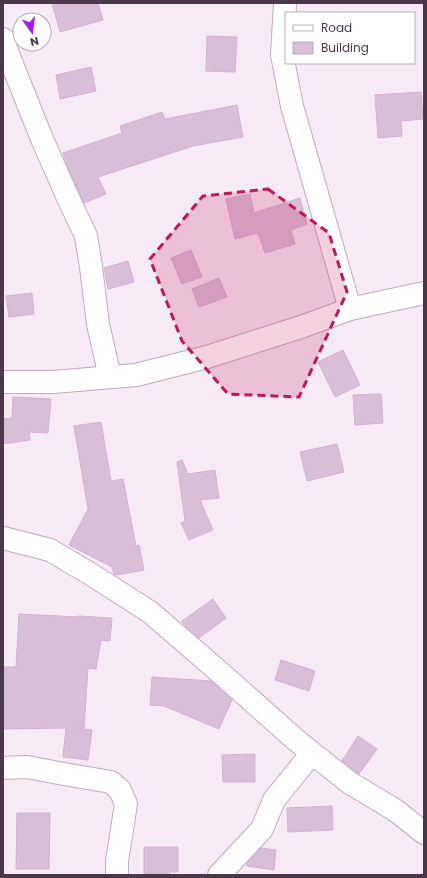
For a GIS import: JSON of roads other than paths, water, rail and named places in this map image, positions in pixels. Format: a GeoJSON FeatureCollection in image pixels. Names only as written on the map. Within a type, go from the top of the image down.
{"type":"FeatureCollection","features":[{"type":"Feature","properties":{"kind":"street"},"geometry":{"type":"LineString","coordinates":[[285,3],[282,55],[292,106],[350,308]]}},
{"type":"Feature","properties":{"kind":"street"},"geometry":{"type":"LineString","coordinates":[[3,39],[42,139],[68,200],[86,236],[98,324],[110,377]]}},
{"type":"Feature","properties":{"kind":"street"},"geometry":{"type":"LineString","coordinates":[[3,382],[53,382],[136,375],[207,357],[304,326],[350,308],[424,293]]}},
{"type":"Feature","properties":{"kind":"street"},"geometry":{"type":"LineString","coordinates":[[3,538],[50,550],[150,612],[312,753],[350,783],[395,810],[424,833]]}},
{"type":"Feature","properties":{"kind":"street"},"geometry":{"type":"LineString","coordinates":[[219,875],[262,829],[274,800],[312,753]]}},
{"type":"Feature","properties":{"kind":"street"},"geometry":{"type":"LineString","coordinates":[[3,768],[27,766],[111,782],[120,790],[126,804],[116,875]]}}]}
